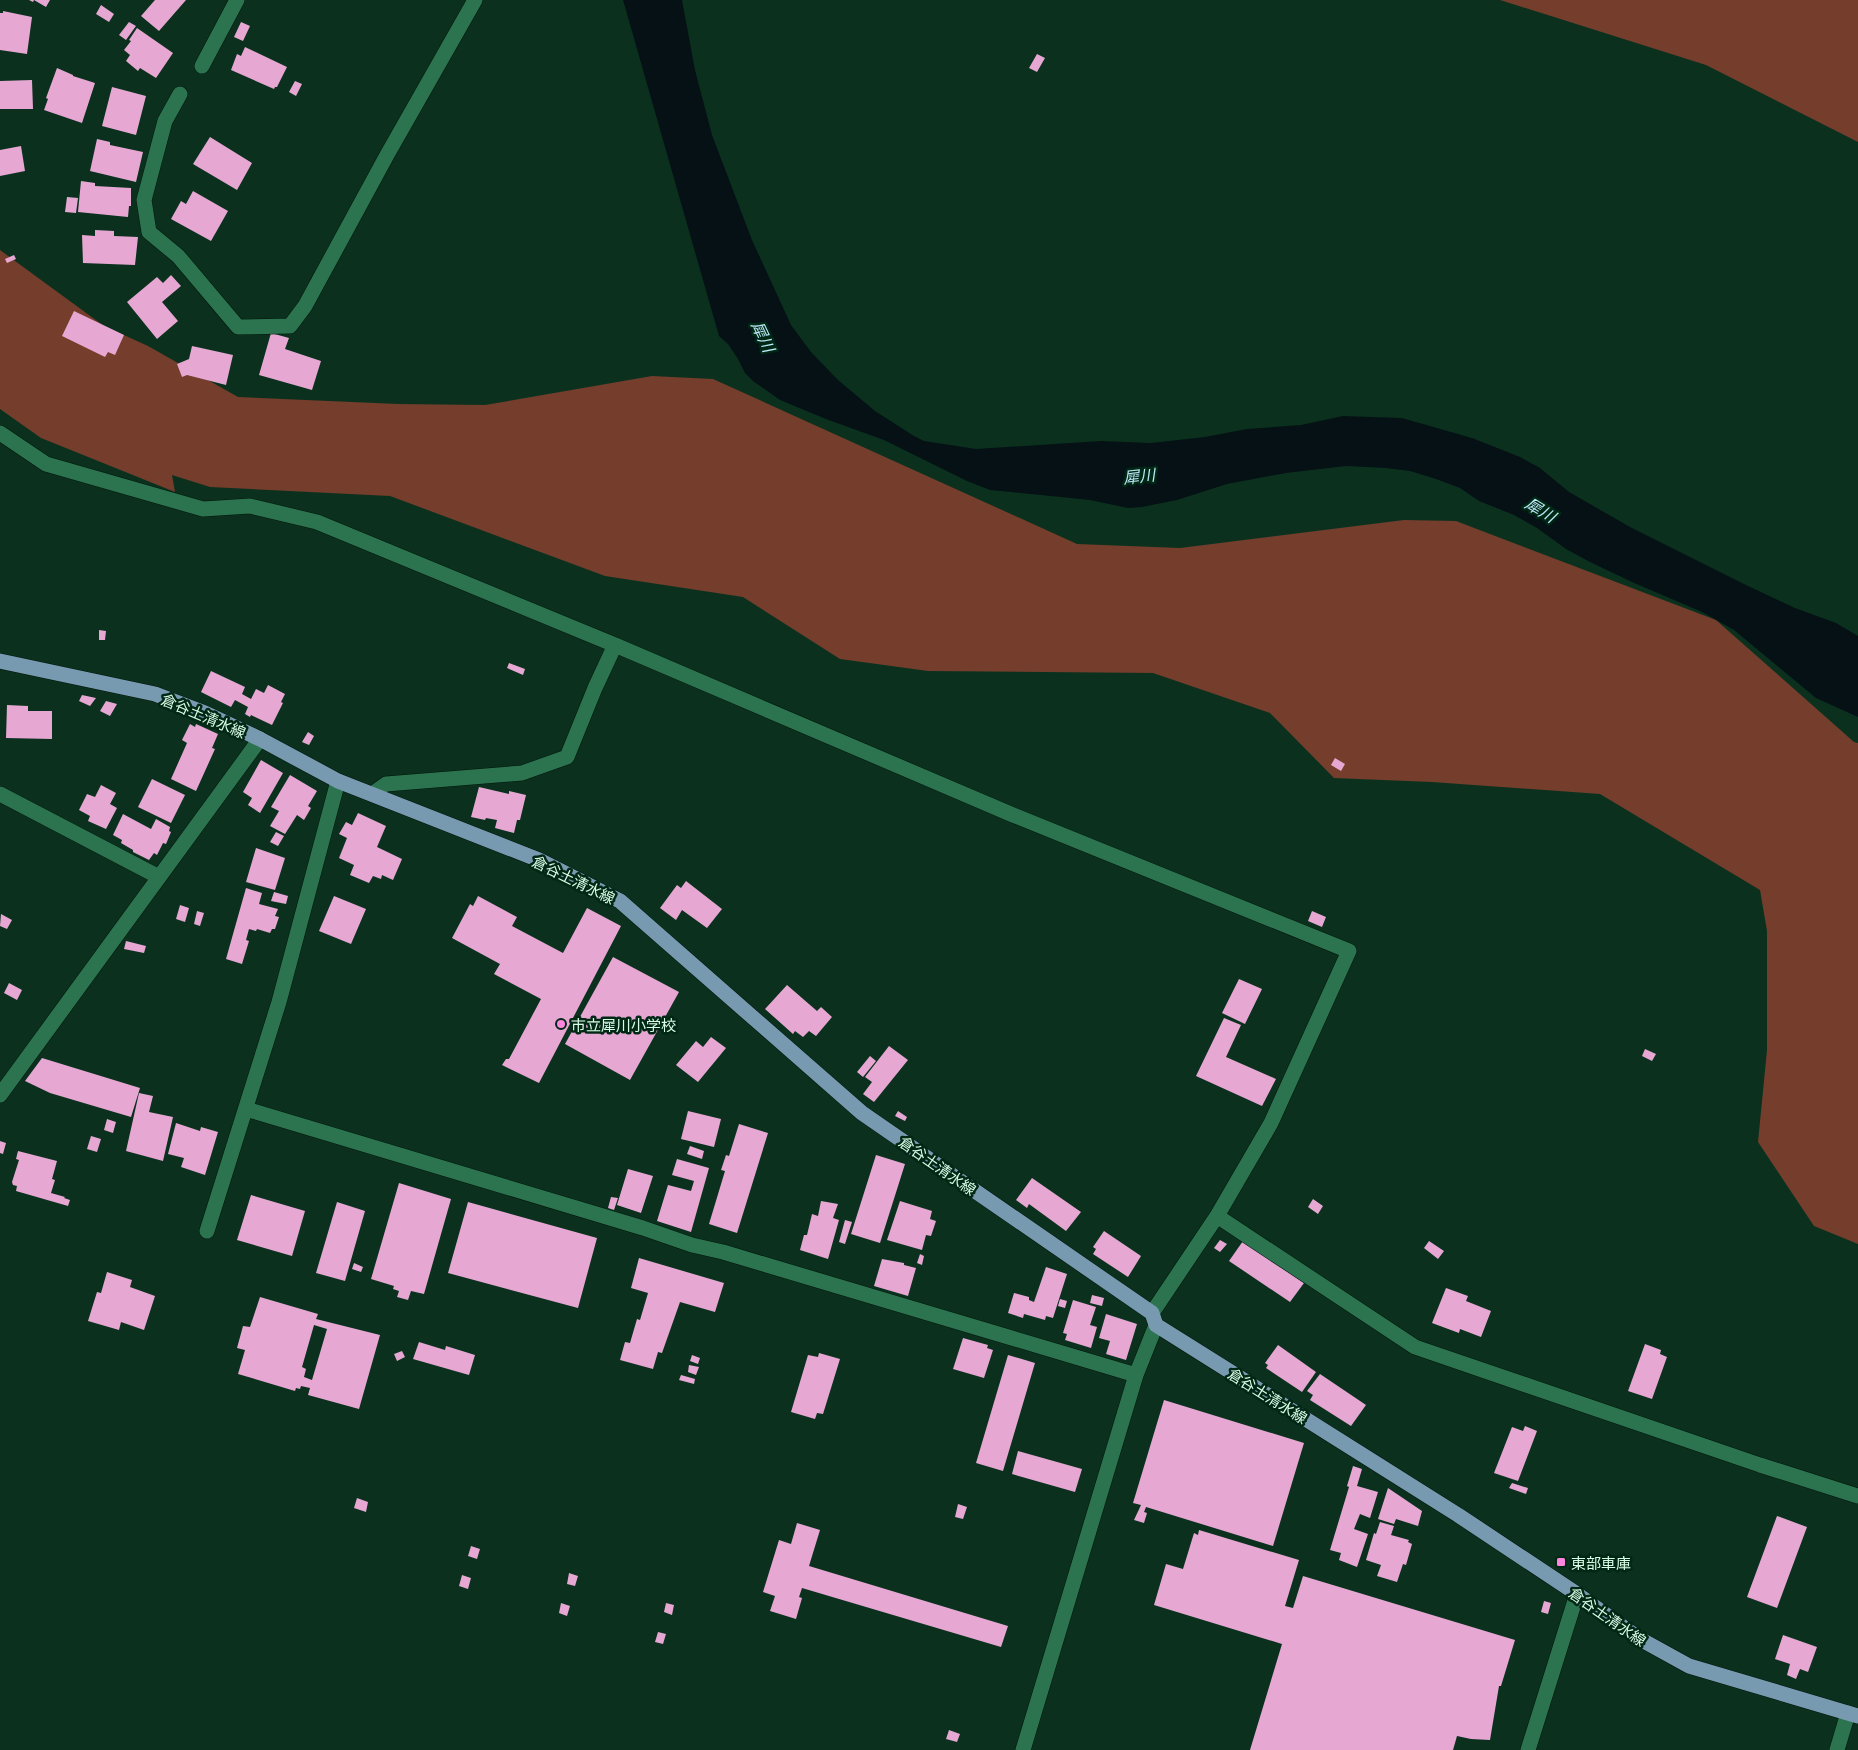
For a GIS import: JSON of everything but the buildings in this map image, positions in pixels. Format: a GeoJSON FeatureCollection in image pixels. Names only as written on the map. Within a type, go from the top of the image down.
{"type":"FeatureCollection","features":[{"type":"Feature","properties":{"kind":"main road","name":"倉谷土清水線"},"geometry":{"type":"LineString","coordinates":[[0,661],[155,694],[205,713],[260,739],[338,781],[539,860],[620,901],[862,1113],[1154,1319],[1458,1515],[1577,1594],[1640,1639],[1688,1666],[1853,1714]]}},
{"type":"Feature","properties":{"kind":"street"},"geometry":{"type":"LineString","coordinates":[[202,66],[237,0]]}},
{"type":"Feature","properties":{"kind":"street"},"geometry":{"type":"LineString","coordinates":[[180,94],[165,121],[144,200],[149,232],[178,256],[238,327],[290,326],[305,306],[387,155],[475,0]]}},
{"type":"Feature","properties":{"kind":"street"},"geometry":{"type":"LineString","coordinates":[[0,433],[46,464],[204,509],[250,506],[317,522],[615,645],[1013,815],[1348,951],[1271,1123],[1154,1319],[1023,1750]]}},
{"type":"Feature","properties":{"kind":"street"},"geometry":{"type":"LineString","coordinates":[[372,794],[386,784],[522,773],[567,756],[615,645]]}},
{"type":"Feature","properties":{"kind":"street"},"geometry":{"type":"LineString","coordinates":[[0,1095],[260,739]]}},
{"type":"Feature","properties":{"kind":"street"},"geometry":{"type":"LineString","coordinates":[[207,1231],[279,1002],[338,781]]}},
{"type":"Feature","properties":{"kind":"street"},"geometry":{"type":"LineString","coordinates":[[0,794],[159,878]]}},
{"type":"Feature","properties":{"kind":"street"},"geometry":{"type":"LineString","coordinates":[[246,1109],[644,1228],[692,1245],[723,1252],[1136,1375]]}},
{"type":"Feature","properties":{"kind":"street"},"geometry":{"type":"LineString","coordinates":[[1217,1216],[1416,1347],[1858,1496]]}},
{"type":"Feature","properties":{"kind":"street"},"geometry":{"type":"LineString","coordinates":[[1528,1750],[1577,1594]]}},
{"type":"Feature","properties":{"kind":"street"},"geometry":{"type":"LineString","coordinates":[[1837,1750],[1853,1714]]}},
{"type":"Feature","properties":{"kind":"shaded area"},"geometry":{"type":"Polygon","coordinates":[[[1500,0],[1858,0],[1858,142],[1706,65],[1500,0]]]}},
{"type":"Feature","properties":{"kind":"shaded area"},"geometry":{"type":"Polygon","coordinates":[[[0,250],[104,326],[148,346],[238,397],[398,404],[485,405],[652,376],[713,379],[1077,544],[1180,548],[1404,520],[1456,521],[1716,620],[1854,742],[1858,743],[1858,1244],[1814,1226],[1758,1142],[1767,1050],[1767,931],[1760,890],[1600,794],[1432,782],[1334,778],[1270,713],[1153,673],[928,671],[840,659],[743,597],[605,576],[390,496],[210,487],[172,475],[175,492],[41,438],[0,409],[0,250]]]}},
{"type":"Feature","properties":{"kind":"water","name":"犀川"},"geometry":{"type":"Polygon","coordinates":[[[623,0],[682,0],[695,70],[712,135],[752,240],[791,325],[811,352],[838,380],[875,411],[914,436],[924,441],[976,449],[1101,441],[1151,443],[1205,437],[1247,429],[1301,425],[1343,416],[1402,418],[1472,438],[1520,457],[1540,468],[1569,492],[1630,527],[1746,585],[1795,608],[1836,623],[1858,636],[1858,717],[1816,698],[1734,630],[1702,612],[1590,562],[1566,549],[1537,528],[1514,515],[1479,501],[1460,488],[1410,471],[1346,466],[1286,473],[1227,484],[1177,500],[1128,508],[1090,500],[990,490],[967,481],[884,440],[780,400],[745,373],[728,344],[719,336],[623,0]]]}},
{"type":"Feature","properties":{"kind":"place","name":"市立犀川小学校"},"geometry":{"type":"Point","coordinates":[561,1024]}},
{"type":"Feature","properties":{"kind":"place","name":"東部車庫"},"geometry":{"type":"Point","coordinates":[1561,1562]}}]}
